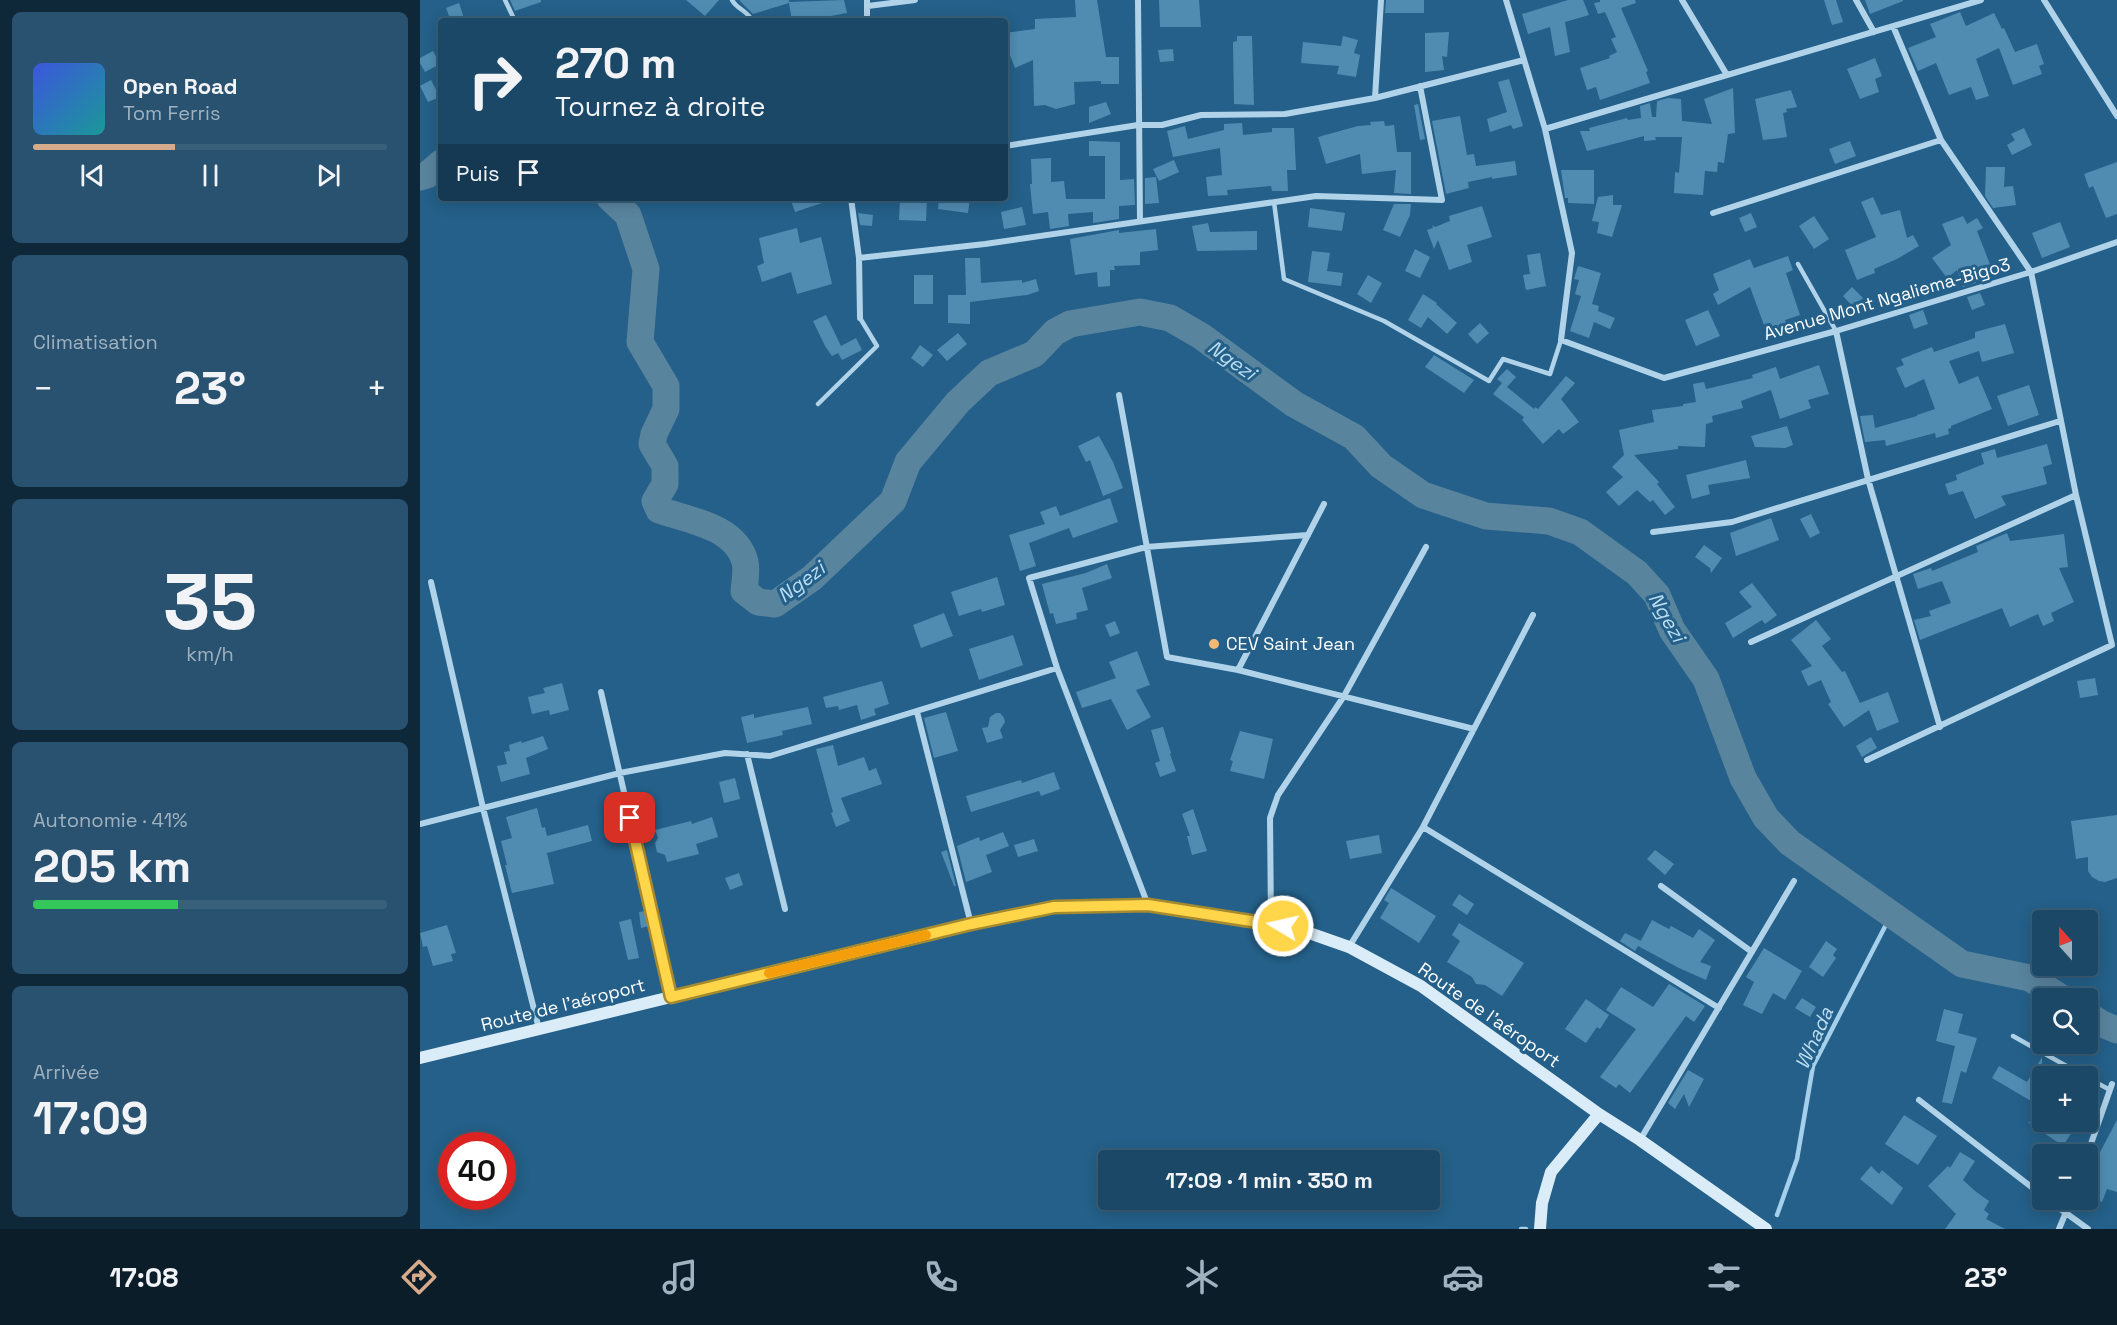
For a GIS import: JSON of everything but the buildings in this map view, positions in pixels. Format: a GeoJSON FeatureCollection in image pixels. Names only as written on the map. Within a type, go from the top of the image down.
{"type":"FeatureCollection","features":[{"type":"Feature","properties":{"kind":"street"},"geometry":{"type":"LineString","coordinates":[[867,18],[868,3],[915,0]]}},
{"type":"Feature","properties":{"kind":"street"},"geometry":{"type":"LineString","coordinates":[[1138,0],[1140,221]]}},
{"type":"Feature","properties":{"kind":"street"},"geometry":{"type":"LineString","coordinates":[[1375,98],[1381,0]]}},
{"type":"Feature","properties":{"kind":"street"},"geometry":{"type":"LineString","coordinates":[[1506,0],[1545,129],[1572,253],[1561,339]]}},
{"type":"Feature","properties":{"kind":"street"},"geometry":{"type":"LineString","coordinates":[[1682,0],[1727,75]]}},
{"type":"Feature","properties":{"kind":"street"},"geometry":{"type":"LineString","coordinates":[[1856,0],[1874,32]]}},
{"type":"Feature","properties":{"kind":"street"},"geometry":{"type":"LineString","coordinates":[[1545,129],[1981,0]]}},
{"type":"Feature","properties":{"kind":"street"},"geometry":{"type":"LineString","coordinates":[[2044,0],[2117,116]]}},
{"type":"Feature","properties":{"kind":"street"},"geometry":{"type":"LineString","coordinates":[[1867,760],[2112,645],[2076,495],[2031,272],[1941,140],[1893,26]]}},
{"type":"Feature","properties":{"kind":"street"},"geometry":{"type":"LineString","coordinates":[[1008,146],[1138,125],[1162,125],[1201,115],[1285,114],[1375,98],[1524,60]]}},
{"type":"Feature","properties":{"kind":"street"},"geometry":{"type":"LineString","coordinates":[[859,258],[985,244],[1316,196],[1442,200],[1420,86]]}},
{"type":"Feature","properties":{"kind":"street"},"geometry":{"type":"LineString","coordinates":[[1713,213],[1941,140]]}},
{"type":"Feature","properties":{"kind":"street"},"geometry":{"type":"LineString","coordinates":[[851,201],[859,258],[860,318]]}},
{"type":"Feature","properties":{"kind":"street","name":"Avenue Mont Ngaliema-Bigo3"},"geometry":{"type":"LineString","coordinates":[[1561,339],[1664,378],[1836,331],[2031,272],[2117,242]]}},
{"type":"Feature","properties":{"kind":"street"},"geometry":{"type":"LineString","coordinates":[[1836,331],[1868,479],[1940,727]]}},
{"type":"Feature","properties":{"kind":"street"},"geometry":{"type":"LineString","coordinates":[[1119,395],[1167,657],[1238,670],[1474,729]]}},
{"type":"Feature","properties":{"kind":"street"},"geometry":{"type":"LineString","coordinates":[[1653,532],[1732,522],[2060,421]]}},
{"type":"Feature","properties":{"kind":"street"},"geometry":{"type":"LineString","coordinates":[[1751,642],[2076,495]]}},
{"type":"Feature","properties":{"kind":"street"},"geometry":{"type":"LineString","coordinates":[[1238,670],[1324,504]]}},
{"type":"Feature","properties":{"kind":"street"},"geometry":{"type":"LineString","coordinates":[[1148,905],[1057,668],[1029,578],[1146,547],[1308,535]]}},
{"type":"Feature","properties":{"kind":"street"},"geometry":{"type":"LineString","coordinates":[[1271,923],[1270,818],[1278,795],[1344,696],[1426,547]]}},
{"type":"Feature","properties":{"kind":"street"},"geometry":{"type":"LineString","coordinates":[[431,582],[483,808],[539,1029]]}},
{"type":"Feature","properties":{"kind":"street"},"geometry":{"type":"LineString","coordinates":[[1349,947],[1423,826],[1533,615]]}},
{"type":"Feature","properties":{"kind":"street"},"geometry":{"type":"LineString","coordinates":[[420,824],[620,773],[725,753],[770,756],[1057,668]]}},
{"type":"Feature","properties":{"kind":"street"},"geometry":{"type":"LineString","coordinates":[[600,692],[671,997]]}},
{"type":"Feature","properties":{"kind":"street"},"geometry":{"type":"LineString","coordinates":[[917,712],[971,924]]}},
{"type":"Feature","properties":{"kind":"street"},"geometry":{"type":"LineString","coordinates":[[747,754],[785,909]]}},
{"type":"Feature","properties":{"kind":"street"},"geometry":{"type":"LineString","coordinates":[[1423,826],[1719,1008]]}},
{"type":"Feature","properties":{"kind":"street"},"geometry":{"type":"LineString","coordinates":[[1640,1140],[1794,881]]}},
{"type":"Feature","properties":{"kind":"street"},"geometry":{"type":"LineString","coordinates":[[1661,886],[1752,952]]}},
{"type":"Feature","properties":{"kind":"street","name":"Route de l'aéroport"},"geometry":{"type":"LineString","coordinates":[[420,1058],[971,924],[1054,907],[1148,905],[1271,923],[1294,928],[1349,947],[1421,986],[1599,1114],[1640,1140],[1766,1229]]}},
{"type":"Feature","properties":{"kind":"street"},"geometry":{"type":"LineString","coordinates":[[2091,1144],[2111,1088]]}},
{"type":"Feature","properties":{"kind":"street"},"geometry":{"type":"LineString","coordinates":[[1919,1100],[2032,1187]]}},
{"type":"Feature","properties":{"kind":"street"},"geometry":{"type":"LineString","coordinates":[[1540,1229],[1542,1203],[1551,1172],[1599,1114]]}},
{"type":"Feature","properties":{"kind":"street"},"geometry":{"type":"LineString","coordinates":[[2061,1210],[2088,1229]]}},
{"type":"Feature","properties":{"kind":"street"},"geometry":{"type":"LineString","coordinates":[[2060,1229],[2067,1210]]}},
{"type":"Feature","properties":{"kind":"lane"},"geometry":{"type":"LineString","coordinates":[[505,0],[514,18]]}},
{"type":"Feature","properties":{"kind":"lane"},"geometry":{"type":"LineString","coordinates":[[732,0],[733,4],[749,14],[751,18]]}},
{"type":"Feature","properties":{"kind":"lane"},"geometry":{"type":"LineString","coordinates":[[1274,202],[1284,279],[1384,321],[1489,381],[1503,359],[1550,374],[1561,339]]}},
{"type":"Feature","properties":{"kind":"lane"},"geometry":{"type":"LineString","coordinates":[[1798,264],[1836,331]]}},
{"type":"Feature","properties":{"kind":"lane"},"geometry":{"type":"LineString","coordinates":[[818,404],[877,346],[860,318]]}},
{"type":"Feature","properties":{"kind":"lane"},"geometry":{"type":"LineString","coordinates":[[2013,1036],[2067,1066]]}},
{"type":"Feature","properties":{"kind":"lane"},"geometry":{"type":"LineString","coordinates":[[2098,1082],[2111,1088]]}},
{"type":"Feature","properties":{"kind":"waterway","name":"Ngezi"},"geometry":{"type":"LineString","coordinates":[[420,177],[427,175],[438,166]]}},
{"type":"Feature","properties":{"kind":"waterway","name":"Ngezi"},"geometry":{"type":"LineString","coordinates":[[613,201],[628,215],[646,269],[640,342],[666,386],[666,409],[654,434],[652,444],[665,466],[665,484],[655,501],[659,510],[710,526],[732,540],[740,550],[745,562],[744,591],[758,602],[775,604],[812,578],[893,501],[908,462],[958,402],[989,373],[1034,354],[1055,332],[1070,324],[1140,312],[1170,318],[1201,336],[1294,404],[1354,437],[1381,466],[1423,495],[1486,516],[1549,521],[1580,532],[1637,573],[1657,595],[1672,630],[1706,679],[1743,778],[1766,818],[1790,843],[1962,964],[2030,978],[2046,988]]}},
{"type":"Feature","properties":{"kind":"waterway","name":"Whada"},"geometry":{"type":"LineString","coordinates":[[1777,1215],[1797,1159],[1813,1066],[1891,915]]}},
{"type":"Feature","properties":{"kind":"waterway","name":"Ngezi"},"geometry":{"type":"LineString","coordinates":[[2098,1021],[2117,1030]]}},
{"type":"Feature","properties":{"kind":"waterway"},"geometry":{"type":"LineString","coordinates":[[1521,1229],[1526,1229]]}},
{"type":"Feature","properties":{"kind":"slow traffic"},"geometry":{"type":"LineString","coordinates":[[769,973],[926,935]]}},
{"type":"Feature","properties":{"kind":"place","name":"CEV Saint Jean"},"geometry":{"type":"Point","coordinates":[1214,644]}},
{"type":"Feature","properties":{"kind":"route"},"geometry":{"type":"LineString","coordinates":[[630,818],[671,997],[971,924],[1054,907],[1148,905],[1283,926]]}}]}
